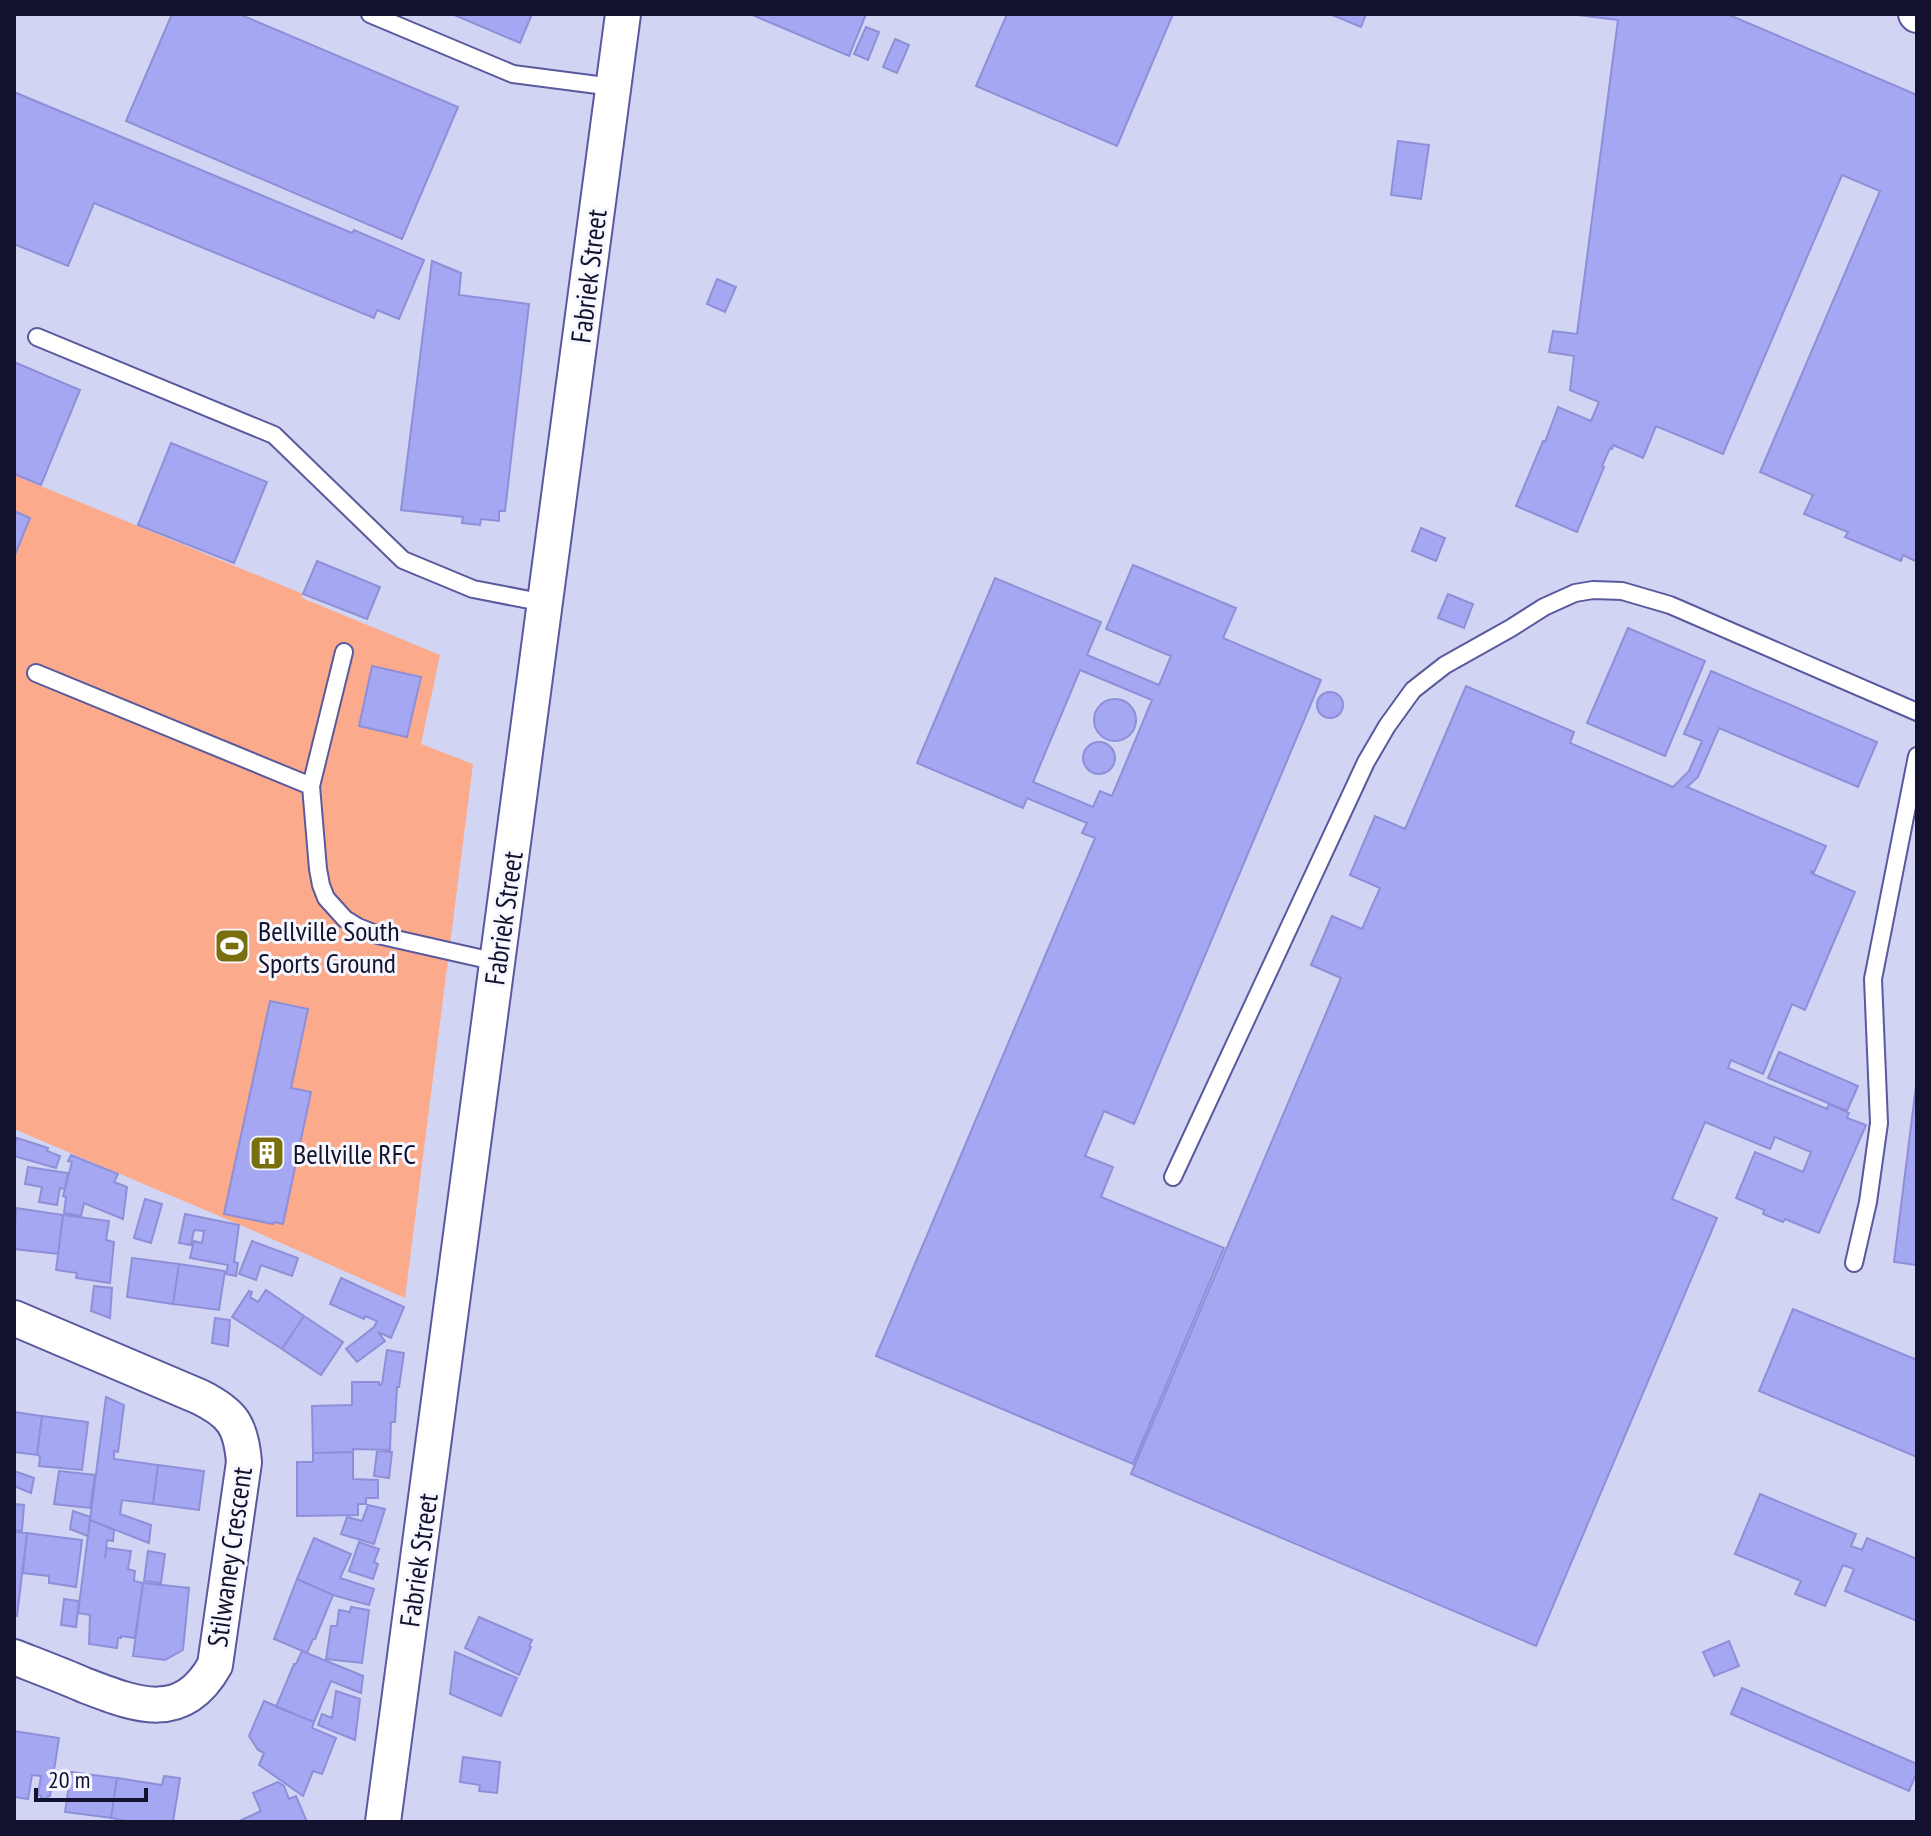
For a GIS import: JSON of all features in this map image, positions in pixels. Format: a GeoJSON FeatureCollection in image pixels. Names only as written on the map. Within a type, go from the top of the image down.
{"type":"FeatureCollection","features":[{"type":"Feature","properties":{"kind":"street","name":"Fabriek Street"},"geometry":{"type":"LineString","coordinates":[[383,1822],[623,14]]}},
{"type":"Feature","properties":{"kind":"street","name":"Stilwaney Crescent"},"geometry":{"type":"LineString","coordinates":[[14,1318],[222,1408],[236,1425],[244,1462],[215,1665],[195,1691],[164,1705],[123,1700],[14,1657]]}},
{"type":"Feature","properties":{"kind":"lane"},"geometry":{"type":"LineString","coordinates":[[370,14],[513,74],[613,87]]}},
{"type":"Feature","properties":{"kind":"lane"},"geometry":{"type":"LineString","coordinates":[[37,337],[274,435],[403,560],[473,589],[545,603]]}},
{"type":"Feature","properties":{"kind":"lane"},"geometry":{"type":"LineString","coordinates":[[1173,1177],[1366,762],[1413,690],[1445,665],[1544,607],[1575,593],[1622,591],[1670,605],[1917,712]]}},
{"type":"Feature","properties":{"kind":"lane"},"geometry":{"type":"LineString","coordinates":[[344,652],[311,786],[321,885],[326,898],[345,919],[378,935],[497,962]]}},
{"type":"Feature","properties":{"kind":"lane"},"geometry":{"type":"LineString","coordinates":[[36,673],[311,786]]}},
{"type":"Feature","properties":{"kind":"lane"},"geometry":{"type":"LineString","coordinates":[[1854,1263],[1868,1202],[1879,1123],[1873,979],[1917,756]]}},
{"type":"Feature","properties":{"kind":"shaded area","name":"Bellville South Sports Ground"},"geometry":{"type":"Polygon","coordinates":[[[14,475],[303,594],[302,598],[440,655],[421,744],[473,764],[405,1298],[14,1129],[14,475]]]}},
{"type":"Feature","properties":{"kind":"building"},"geometry":{"type":"Polygon","coordinates":[[[172,14],[239,14],[458,107],[402,239],[126,121],[172,14]]]}},
{"type":"Feature","properties":{"kind":"building"},"geometry":{"type":"Polygon","coordinates":[[[452,14],[532,14],[520,43],[452,14]]]}},
{"type":"Feature","properties":{"kind":"building"},"geometry":{"type":"Polygon","coordinates":[[[750,14],[866,14],[849,56],[750,14]]]}},
{"type":"Feature","properties":{"kind":"building"},"geometry":{"type":"Polygon","coordinates":[[[1007,14],[1173,14],[1117,146],[976,86],[1007,14]]]}},
{"type":"Feature","properties":{"kind":"building"},"geometry":{"type":"Polygon","coordinates":[[[1330,14],[1366,14],[1361,27],[1330,14]]]}},
{"type":"Feature","properties":{"kind":"building"},"geometry":{"type":"Polygon","coordinates":[[[1570,14],[1727,14],[1917,95],[1917,562],[1903,555],[1901,561],[1845,537],[1848,532],[1804,514],[1813,495],[1760,472],[1880,191],[1842,175],[1723,454],[1656,426],[1643,458],[1613,445],[1610,448],[1577,532],[1516,506],[1558,407],[1591,421],[1599,402],[1570,390],[1574,356],[1549,352],[1553,331],[1577,334],[1618,20],[1570,14]]]}},
{"type":"Feature","properties":{"kind":"building"},"geometry":{"type":"Polygon","coordinates":[[[866,27],[879,32],[868,60],[854,54],[866,27]]]}},
{"type":"Feature","properties":{"kind":"building"},"geometry":{"type":"Polygon","coordinates":[[[895,39],[909,45],[897,73],[883,67],[895,39]]]}},
{"type":"Feature","properties":{"kind":"building"},"geometry":{"type":"Polygon","coordinates":[[[14,92],[424,260],[399,319],[377,310],[374,318],[94,203],[68,266],[14,244],[14,92]]]}},
{"type":"Feature","properties":{"kind":"building"},"geometry":{"type":"Polygon","coordinates":[[[1398,141],[1429,145],[1421,199],[1391,195],[1398,141]]]}},
{"type":"Feature","properties":{"kind":"building"},"geometry":{"type":"Polygon","coordinates":[[[432,261],[461,273],[459,295],[529,304],[505,511],[499,511],[499,521],[481,519],[480,525],[462,523],[463,517],[401,510],[432,261]]]}},
{"type":"Feature","properties":{"kind":"building"},"geometry":{"type":"Polygon","coordinates":[[[717,279],[736,287],[725,312],[707,304],[717,279]]]}},
{"type":"Feature","properties":{"kind":"building"},"geometry":{"type":"Polygon","coordinates":[[[14,362],[80,390],[41,485],[14,474],[14,362]]]}},
{"type":"Feature","properties":{"kind":"building"},"geometry":{"type":"Polygon","coordinates":[[[171,443],[267,482],[234,563],[138,525],[171,443]]]}},
{"type":"Feature","properties":{"kind":"building"},"geometry":{"type":"Polygon","coordinates":[[[14,511],[30,518],[14,557],[14,511]]]}},
{"type":"Feature","properties":{"kind":"building"},"geometry":{"type":"Polygon","coordinates":[[[1421,528],[1445,538],[1436,561],[1412,551],[1421,528]]]}},
{"type":"Feature","properties":{"kind":"building"},"geometry":{"type":"Polygon","coordinates":[[[317,561],[380,587],[367,619],[303,594],[317,561]]]}},
{"type":"Feature","properties":{"kind":"building"},"geometry":{"type":"Polygon","coordinates":[[[1133,565],[1236,608],[1223,638],[1321,680],[1134,1124],[1104,1111],[1085,1156],[1113,1167],[1101,1197],[1224,1248],[1133,1464],[876,1356],[1095,838],[1082,833],[1087,823],[1027,798],[1023,808],[917,763],[995,578],[1101,622],[1087,655],[1159,685],[1171,656],[1106,629],[1133,565]],[[1080,670],[1033,782],[1093,807],[1100,791],[1112,796],[1152,700],[1080,670]]]}},
{"type":"Feature","properties":{"kind":"building"},"geometry":{"type":"Polygon","coordinates":[[[1448,594],[1473,604],[1464,628],[1438,618],[1448,594]]]}},
{"type":"Feature","properties":{"kind":"building"},"geometry":{"type":"Polygon","coordinates":[[[1628,628],[1705,661],[1665,756],[1587,723],[1628,628]]]}},
{"type":"Feature","properties":{"kind":"building"},"geometry":{"type":"Polygon","coordinates":[[[372,666],[421,677],[407,737],[359,726],[372,666]]]}},
{"type":"Feature","properties":{"kind":"building"},"geometry":{"type":"Polygon","coordinates":[[[1711,671],[1877,742],[1858,787],[1719,728],[1698,777],[1687,787],[1826,846],[1811,873],[1855,892],[1805,1010],[1792,1004],[1763,1074],[1731,1060],[1728,1068],[1827,1109],[1829,1104],[1849,1113],[1847,1118],[1866,1125],[1819,1233],[1763,1214],[1764,1210],[1736,1198],[1755,1152],[1803,1172],[1811,1152],[1775,1137],[1770,1149],[1705,1122],[1672,1199],[1717,1218],[1536,1646],[1131,1474],[1341,978],[1311,965],[1332,916],[1362,929],[1380,888],[1350,875],[1375,816],[1405,829],[1466,686],[1574,732],[1570,743],[1673,787],[1689,771],[1702,741],[1684,734],[1711,671]]]}},
{"type":"Feature","properties":{"kind":"building"},"geometry":{"type":"Polygon","coordinates":[[[1330,692],[1339,696],[1343,705],[1339,714],[1330,718],[1321,714],[1317,705],[1321,696],[1330,692]]]}},
{"type":"Feature","properties":{"kind":"building"},"geometry":{"type":"Polygon","coordinates":[[[1115,699],[1130,705],[1136,720],[1130,735],[1115,741],[1100,735],[1094,720],[1100,705],[1115,699]]]}},
{"type":"Feature","properties":{"kind":"building"},"geometry":{"type":"Polygon","coordinates":[[[1099,742],[1110,747],[1115,758],[1110,769],[1099,774],[1088,769],[1083,758],[1088,747],[1099,742]]]}},
{"type":"Feature","properties":{"kind":"building","name":"Bellville RFC"},"geometry":{"type":"Polygon","coordinates":[[[270,1001],[308,1009],[291,1088],[311,1092],[283,1224],[224,1214],[270,1001]]]}},
{"type":"Feature","properties":{"kind":"building"},"geometry":{"type":"Polygon","coordinates":[[[1779,1052],[1858,1086],[1847,1111],[1768,1078],[1779,1052]]]}},
{"type":"Feature","properties":{"kind":"building"},"geometry":{"type":"Polygon","coordinates":[[[1917,1078],[1917,1265],[1894,1262],[1917,1078]]]}},
{"type":"Feature","properties":{"kind":"building"},"geometry":{"type":"Polygon","coordinates":[[[17,1138],[48,1148],[47,1151],[60,1156],[56,1168],[14,1156],[17,1138]]]}},
{"type":"Feature","properties":{"kind":"building"},"geometry":{"type":"Polygon","coordinates":[[[71,1155],[118,1174],[114,1182],[127,1187],[123,1219],[84,1203],[81,1216],[64,1213],[66,1197],[63,1196],[71,1155]]]}},
{"type":"Feature","properties":{"kind":"building"},"geometry":{"type":"Polygon","coordinates":[[[28,1167],[68,1173],[65,1189],[60,1188],[57,1205],[39,1202],[42,1187],[25,1184],[28,1167]]]}},
{"type":"Feature","properties":{"kind":"building"},"geometry":{"type":"Polygon","coordinates":[[[145,1199],[162,1204],[151,1243],[134,1238],[145,1199]]]}},
{"type":"Feature","properties":{"kind":"building"},"geometry":{"type":"Polygon","coordinates":[[[16,1208],[63,1215],[58,1254],[14,1249],[16,1208]]]}},
{"type":"Feature","properties":{"kind":"building"},"geometry":{"type":"Polygon","coordinates":[[[185,1214],[239,1225],[234,1262],[238,1263],[236,1276],[226,1274],[228,1265],[190,1258],[194,1241],[202,1243],[204,1231],[194,1230],[191,1245],[179,1243],[185,1214]]]}},
{"type":"Feature","properties":{"kind":"building"},"geometry":{"type":"Polygon","coordinates":[[[63,1215],[109,1221],[106,1240],[114,1242],[110,1283],[76,1278],[77,1273],[56,1270],[63,1215]]]}},
{"type":"Feature","properties":{"kind":"building"},"geometry":{"type":"Polygon","coordinates":[[[252,1241],[298,1258],[292,1276],[261,1265],[256,1280],[239,1274],[252,1241]]]}},
{"type":"Feature","properties":{"kind":"building"},"geometry":{"type":"Polygon","coordinates":[[[132,1258],[179,1264],[173,1304],[127,1297],[132,1258]]]}},
{"type":"Feature","properties":{"kind":"building"},"geometry":{"type":"Polygon","coordinates":[[[179,1264],[225,1271],[219,1310],[173,1304],[179,1264]]]}},
{"type":"Feature","properties":{"kind":"building"},"geometry":{"type":"Polygon","coordinates":[[[341,1278],[404,1307],[391,1338],[378,1332],[385,1341],[357,1362],[346,1349],[374,1327],[377,1321],[365,1316],[364,1319],[330,1304],[341,1278]]]}},
{"type":"Feature","properties":{"kind":"building"},"geometry":{"type":"Polygon","coordinates":[[[94,1286],[112,1288],[110,1318],[91,1311],[94,1286]]]}},
{"type":"Feature","properties":{"kind":"building"},"geometry":{"type":"Polygon","coordinates":[[[266,1290],[304,1316],[282,1349],[232,1317],[249,1291],[252,1292],[250,1297],[258,1302],[266,1290]]]}},
{"type":"Feature","properties":{"kind":"building"},"geometry":{"type":"Polygon","coordinates":[[[1793,1309],[1917,1360],[1917,1457],[1759,1391],[1793,1309]]]}},
{"type":"Feature","properties":{"kind":"building"},"geometry":{"type":"Polygon","coordinates":[[[304,1316],[343,1342],[321,1375],[282,1349],[304,1316]]]}},
{"type":"Feature","properties":{"kind":"building"},"geometry":{"type":"Polygon","coordinates":[[[215,1318],[230,1320],[228,1346],[212,1343],[215,1318]]]}},
{"type":"Feature","properties":{"kind":"building"},"geometry":{"type":"Polygon","coordinates":[[[387,1350],[404,1353],[397,1387],[395,1422],[391,1422],[390,1450],[353,1449],[353,1452],[313,1453],[312,1406],[352,1405],[352,1382],[382,1384],[387,1350]]]}},
{"type":"Feature","properties":{"kind":"building"},"geometry":{"type":"Polygon","coordinates":[[[106,1397],[124,1405],[118,1452],[114,1451],[114,1459],[158,1465],[153,1504],[122,1500],[120,1514],[151,1525],[149,1543],[90,1520],[106,1397]]]}},
{"type":"Feature","properties":{"kind":"building"},"geometry":{"type":"Polygon","coordinates":[[[14,1412],[42,1416],[37,1455],[14,1452],[14,1412]]]}},
{"type":"Feature","properties":{"kind":"building"},"geometry":{"type":"Polygon","coordinates":[[[42,1416],[88,1422],[82,1470],[39,1466],[40,1456],[37,1455],[42,1416]]]}},
{"type":"Feature","properties":{"kind":"building"},"geometry":{"type":"Polygon","coordinates":[[[377,1451],[392,1452],[389,1478],[374,1476],[377,1451]]]}},
{"type":"Feature","properties":{"kind":"building"},"geometry":{"type":"Polygon","coordinates":[[[353,1452],[353,1479],[378,1480],[378,1498],[366,1498],[366,1504],[358,1504],[358,1515],[297,1516],[297,1462],[313,1462],[313,1453],[353,1452]]]}},
{"type":"Feature","properties":{"kind":"building"},"geometry":{"type":"Polygon","coordinates":[[[158,1465],[204,1471],[199,1510],[153,1504],[158,1465]]]}},
{"type":"Feature","properties":{"kind":"building"},"geometry":{"type":"Polygon","coordinates":[[[14,1471],[34,1478],[31,1493],[14,1486],[14,1471]]]}},
{"type":"Feature","properties":{"kind":"building"},"geometry":{"type":"Polygon","coordinates":[[[59,1471],[95,1475],[90,1508],[54,1504],[59,1471]]]}},
{"type":"Feature","properties":{"kind":"building"},"geometry":{"type":"Polygon","coordinates":[[[1760,1494],[1856,1534],[1851,1546],[1862,1550],[1867,1538],[1917,1559],[1917,1621],[1845,1591],[1854,1569],[1843,1565],[1825,1606],[1795,1594],[1801,1581],[1735,1554],[1760,1494]]]}},
{"type":"Feature","properties":{"kind":"building"},"geometry":{"type":"Polygon","coordinates":[[[14,1504],[24,1505],[22,1531],[14,1530],[14,1504]]]}},
{"type":"Feature","properties":{"kind":"building"},"geometry":{"type":"Polygon","coordinates":[[[368,1505],[385,1509],[374,1544],[341,1534],[347,1517],[362,1521],[368,1505]]]}},
{"type":"Feature","properties":{"kind":"building"},"geometry":{"type":"Polygon","coordinates":[[[73,1511],[90,1517],[88,1536],[70,1529],[73,1511]]]}},
{"type":"Feature","properties":{"kind":"building"},"geometry":{"type":"Polygon","coordinates":[[[90,1520],[114,1530],[113,1541],[107,1540],[105,1558],[107,1548],[131,1551],[128,1569],[135,1571],[134,1581],[143,1583],[135,1638],[121,1636],[117,1648],[89,1644],[90,1615],[78,1613],[90,1520]]]}},
{"type":"Feature","properties":{"kind":"building"},"geometry":{"type":"Polygon","coordinates":[[[14,1532],[27,1533],[17,1616],[14,1615],[14,1532]]]}},
{"type":"Feature","properties":{"kind":"building"},"geometry":{"type":"Polygon","coordinates":[[[27,1533],[82,1540],[76,1587],[49,1583],[49,1576],[23,1573],[27,1533]]]}},
{"type":"Feature","properties":{"kind":"building"},"geometry":{"type":"Polygon","coordinates":[[[314,1538],[351,1554],[340,1578],[374,1589],[369,1605],[333,1595],[297,1579],[314,1538]]]}},
{"type":"Feature","properties":{"kind":"building"},"geometry":{"type":"Polygon","coordinates":[[[359,1542],[379,1549],[373,1579],[349,1571],[359,1542]]]}},
{"type":"Feature","properties":{"kind":"building"},"geometry":{"type":"Polygon","coordinates":[[[148,1551],[165,1554],[161,1583],[144,1581],[148,1551]]]}},
{"type":"Feature","properties":{"kind":"building"},"geometry":{"type":"Polygon","coordinates":[[[297,1579],[333,1595],[307,1653],[274,1639],[297,1579]]]}},
{"type":"Feature","properties":{"kind":"building"},"geometry":{"type":"Polygon","coordinates":[[[143,1583],[189,1588],[183,1650],[165,1660],[133,1656],[143,1583]]]}},
{"type":"Feature","properties":{"kind":"building"},"geometry":{"type":"Polygon","coordinates":[[[64,1599],[79,1601],[76,1627],[61,1625],[64,1599]]]}},
{"type":"Feature","properties":{"kind":"building"},"geometry":{"type":"Polygon","coordinates":[[[351,1607],[369,1610],[362,1663],[326,1659],[331,1626],[337,1626],[339,1610],[350,1612],[351,1607]]]}},
{"type":"Feature","properties":{"kind":"building"},"geometry":{"type":"Polygon","coordinates":[[[479,1617],[532,1640],[519,1675],[465,1648],[479,1617]]]}},
{"type":"Feature","properties":{"kind":"building"},"geometry":{"type":"Polygon","coordinates":[[[1729,1641],[1739,1666],[1714,1676],[1703,1652],[1729,1641]]]}},
{"type":"Feature","properties":{"kind":"building"},"geometry":{"type":"Polygon","coordinates":[[[302,1651],[363,1676],[361,1693],[331,1681],[314,1722],[276,1707],[302,1651]]]}},
{"type":"Feature","properties":{"kind":"building"},"geometry":{"type":"Polygon","coordinates":[[[455,1652],[517,1678],[501,1716],[450,1694],[455,1652]]]}},
{"type":"Feature","properties":{"kind":"building"},"geometry":{"type":"Polygon","coordinates":[[[1742,1688],[1917,1764],[1909,1791],[1731,1714],[1742,1688]]]}},
{"type":"Feature","properties":{"kind":"building"},"geometry":{"type":"Polygon","coordinates":[[[336,1691],[360,1699],[355,1740],[318,1725],[322,1714],[332,1718],[336,1691]]]}},
{"type":"Feature","properties":{"kind":"building"},"geometry":{"type":"Polygon","coordinates":[[[264,1701],[314,1722],[312,1728],[336,1738],[322,1774],[313,1771],[303,1796],[259,1765],[264,1753],[258,1750],[249,1736],[264,1701]]]}},
{"type":"Feature","properties":{"kind":"building"},"geometry":{"type":"Polygon","coordinates":[[[14,1731],[59,1738],[48,1800],[38,1795],[41,1776],[32,1775],[28,1799],[14,1797],[14,1731]]]}},
{"type":"Feature","properties":{"kind":"building"},"geometry":{"type":"Polygon","coordinates":[[[463,1757],[500,1762],[497,1793],[479,1791],[480,1785],[460,1782],[463,1757]]]}},
{"type":"Feature","properties":{"kind":"building"},"geometry":{"type":"Polygon","coordinates":[[[71,1772],[117,1778],[111,1818],[65,1812],[71,1772]]]}},
{"type":"Feature","properties":{"kind":"building"},"geometry":{"type":"Polygon","coordinates":[[[164,1776],[180,1778],[173,1822],[131,1822],[111,1818],[117,1778],[162,1785],[164,1776]]]}},
{"type":"Feature","properties":{"kind":"building"},"geometry":{"type":"Polygon","coordinates":[[[278,1782],[284,1786],[289,1799],[296,1796],[307,1822],[237,1822],[261,1811],[253,1793],[278,1782]]]}},
{"type":"Feature","properties":{"kind":"place","name":"Bellville South Sports Ground"},"geometry":{"type":"Point","coordinates":[232,946]}},
{"type":"Feature","properties":{"kind":"place","name":"Bellville RFC"},"geometry":{"type":"Point","coordinates":[267,1153]}}]}
